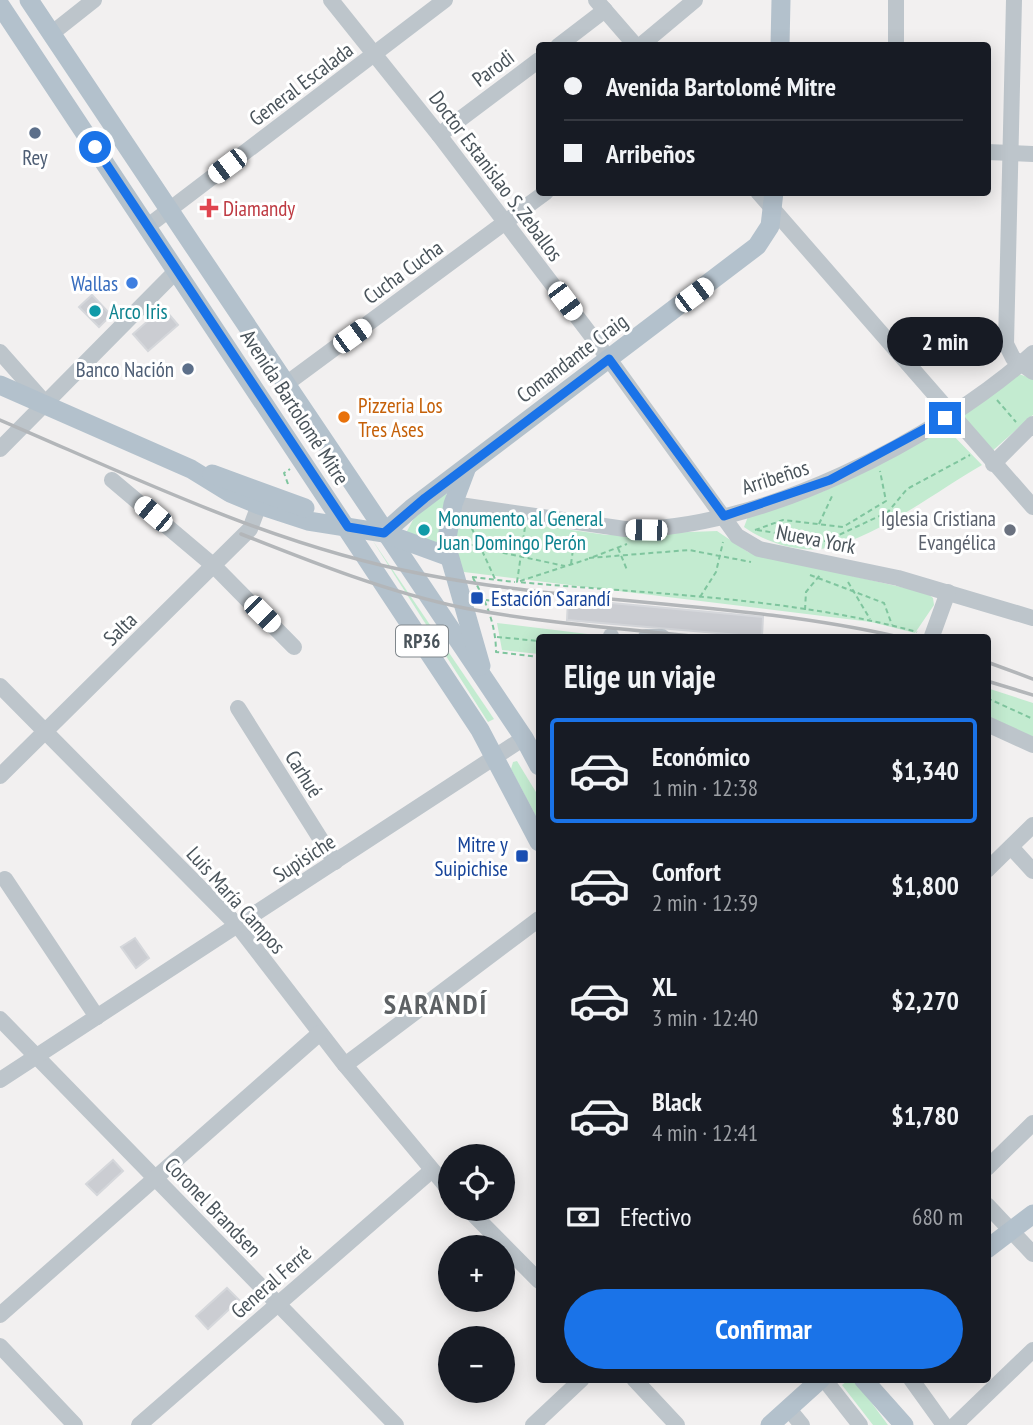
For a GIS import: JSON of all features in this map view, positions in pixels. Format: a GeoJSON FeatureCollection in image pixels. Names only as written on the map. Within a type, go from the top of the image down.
{"type":"FeatureCollection","features":[{"type":"Feature","properties":{"kind":"main road","name":"Avenida Bartolomé Mitre"},"geometry":{"type":"LineString","coordinates":[[29,0],[524,738],[536,760]]}},
{"type":"Feature","properties":{"kind":"main road"},"geometry":{"type":"LineString","coordinates":[[780,42],[781,0]]}},
{"type":"Feature","properties":{"kind":"main road","name":"Avenida Bartolomé Mitre"},"geometry":{"type":"LineString","coordinates":[[0,5],[348,527],[495,757],[536,836]]}},
{"type":"Feature","properties":{"kind":"main road","name":"Comandante Craig"},"geometry":{"type":"LineString","coordinates":[[384,533],[467,466],[757,246],[766,235],[773,201]]}},
{"type":"Feature","properties":{"kind":"main road"},"geometry":{"type":"LineString","coordinates":[[0,385],[191,469],[230,493],[259,505],[308,522],[384,533],[456,554]]}},
{"type":"Feature","properties":{"kind":"main road"},"geometry":{"type":"LineString","coordinates":[[467,466],[460,506],[446,544],[456,554],[485,682]]}},
{"type":"Feature","properties":{"kind":"main road"},"geometry":{"type":"LineString","coordinates":[[191,469],[262,490],[348,527]]}},
{"type":"Feature","properties":{"kind":"main road"},"geometry":{"type":"LineString","coordinates":[[991,1246],[1033,1214]]}},
{"type":"Feature","properties":{"kind":"main road"},"geometry":{"type":"LineString","coordinates":[[770,1425],[817,1383]]}},
{"type":"Feature","properties":{"kind":"main road"},"geometry":{"type":"LineString","coordinates":[[867,1383],[906,1425]]}},
{"type":"Feature","properties":{"kind":"main road"},"geometry":{"type":"LineString","coordinates":[[882,1383],[906,1425]]}},
{"type":"Feature","properties":{"kind":"street"},"geometry":{"type":"LineString","coordinates":[[51,34],[94,0]]}},
{"type":"Feature","properties":{"kind":"street","name":"Doctor Estanislao S. Zeballos"},"geometry":{"type":"LineString","coordinates":[[331,0],[439,135],[609,359],[727,522]]}},
{"type":"Feature","properties":{"kind":"street","name":"General Escalada"},"geometry":{"type":"LineString","coordinates":[[148,226],[445,0]]}},
{"type":"Feature","properties":{"kind":"street"},"geometry":{"type":"LineString","coordinates":[[643,42],[695,0]]}},
{"type":"Feature","properties":{"kind":"street"},"geometry":{"type":"LineString","coordinates":[[895,42],[896,0]]}},
{"type":"Feature","properties":{"kind":"street"},"geometry":{"type":"LineString","coordinates":[[1014,0],[1006,344],[1026,368]]}},
{"type":"Feature","properties":{"kind":"street"},"geometry":{"type":"LineString","coordinates":[[562,42],[600,5],[634,42]]}},
{"type":"Feature","properties":{"kind":"street","name":"Parodi"},"geometry":{"type":"LineString","coordinates":[[439,135],[536,62]]}},
{"type":"Feature","properties":{"kind":"street"},"geometry":{"type":"LineString","coordinates":[[991,152],[1033,154]]}},
{"type":"Feature","properties":{"kind":"street","name":"Cucha Cucha"},"geometry":{"type":"LineString","coordinates":[[286,384],[541,196]]}},
{"type":"Feature","properties":{"kind":"street"},"geometry":{"type":"LineString","coordinates":[[773,201],[950,415],[1033,507]]}},
{"type":"Feature","properties":{"kind":"street"},"geometry":{"type":"LineString","coordinates":[[0,449],[177,270]]}},
{"type":"Feature","properties":{"kind":"street"},"geometry":{"type":"LineString","coordinates":[[0,352],[46,404]]}},
{"type":"Feature","properties":{"kind":"street","name":"Arribeños"},"geometry":{"type":"LineString","coordinates":[[460,506],[646,530],[727,522],[830,480],[872,459],[950,415],[988,388],[1026,368],[1033,352]]}},
{"type":"Feature","properties":{"kind":"street"},"geometry":{"type":"LineString","coordinates":[[993,464],[1029,428]]}},
{"type":"Feature","properties":{"kind":"street"},"geometry":{"type":"LineString","coordinates":[[112,480],[214,566],[294,647]]}},
{"type":"Feature","properties":{"kind":"street","name":"Salta"},"geometry":{"type":"LineString","coordinates":[[0,776],[250,529],[259,505]]}},
{"type":"Feature","properties":{"kind":"street","name":"Nueva York"},"geometry":{"type":"LineString","coordinates":[[727,522],[748,544],[760,549],[948,592],[1033,618]]}},
{"type":"Feature","properties":{"kind":"street"},"geometry":{"type":"LineString","coordinates":[[933,634],[948,592]]}},
{"type":"Feature","properties":{"kind":"street","name":"Luis María Campos"},"geometry":{"type":"LineString","coordinates":[[0,686],[238,926],[345,1065],[438,1178]]}},
{"type":"Feature","properties":{"kind":"street","name":"Carhué"},"geometry":{"type":"LineString","coordinates":[[238,708],[335,862]]}},
{"type":"Feature","properties":{"kind":"street"},"geometry":{"type":"LineString","coordinates":[[991,726],[1033,745]]}},
{"type":"Feature","properties":{"kind":"street","name":"Supisiche"},"geometry":{"type":"LineString","coordinates":[[0,1080],[524,738]]}},
{"type":"Feature","properties":{"kind":"street"},"geometry":{"type":"LineString","coordinates":[[991,866],[1033,825]]}},
{"type":"Feature","properties":{"kind":"street"},"geometry":{"type":"LineString","coordinates":[[1011,847],[1033,871]]}},
{"type":"Feature","properties":{"kind":"street"},"geometry":{"type":"LineString","coordinates":[[5,879],[97,1017]]}},
{"type":"Feature","properties":{"kind":"street"},"geometry":{"type":"LineString","coordinates":[[345,1065],[536,921]]}},
{"type":"Feature","properties":{"kind":"street","name":"Coronel Brandsen"},"geometry":{"type":"LineString","coordinates":[[0,1018],[396,1425]]}},
{"type":"Feature","properties":{"kind":"street"},"geometry":{"type":"LineString","coordinates":[[0,1315],[320,1033]]}},
{"type":"Feature","properties":{"kind":"street"},"geometry":{"type":"LineString","coordinates":[[991,1164],[1033,1123]]}},
{"type":"Feature","properties":{"kind":"street","name":"General Ferré"},"geometry":{"type":"LineString","coordinates":[[139,1425],[431,1171]]}},
{"type":"Feature","properties":{"kind":"street"},"geometry":{"type":"LineString","coordinates":[[991,1209],[1033,1254]]}},
{"type":"Feature","properties":{"kind":"street"},"geometry":{"type":"LineString","coordinates":[[480,1221],[536,1278]]}},
{"type":"Feature","properties":{"kind":"street"},"geometry":{"type":"LineString","coordinates":[[0,1346],[65,1422]]}},
{"type":"Feature","properties":{"kind":"street"},"geometry":{"type":"LineString","coordinates":[[955,1425],[1033,1350]]}},
{"type":"Feature","properties":{"kind":"street"},"geometry":{"type":"LineString","coordinates":[[533,1425],[578,1383]]}},
{"type":"Feature","properties":{"kind":"street"},"geometry":{"type":"LineString","coordinates":[[638,1383],[677,1425]]}},
{"type":"Feature","properties":{"kind":"street"},"geometry":{"type":"LineString","coordinates":[[825,1383],[854,1423]]}},
{"type":"Feature","properties":{"kind":"street"},"geometry":{"type":"LineString","coordinates":[[914,1383],[944,1425]]}},
{"type":"Feature","properties":{"kind":"street"},"geometry":{"type":"LineString","coordinates":[[788,1408],[802,1425]]}},
{"type":"Feature","properties":{"kind":"path"},"geometry":{"type":"LineString","coordinates":[[988,388],[1029,428]]}},
{"type":"Feature","properties":{"kind":"path"},"geometry":{"type":"LineString","coordinates":[[872,459],[882,476],[880,485],[886,498],[884,504],[846,527],[783,520],[754,530],[826,541],[888,512],[907,489],[981,450]]}},
{"type":"Feature","properties":{"kind":"path"},"geometry":{"type":"LineString","coordinates":[[819,525],[834,491],[830,480]]}},
{"type":"Feature","properties":{"kind":"path"},"geometry":{"type":"LineString","coordinates":[[875,487],[880,485]]}},
{"type":"Feature","properties":{"kind":"path"},"geometry":{"type":"LineString","coordinates":[[460,506],[495,580]]}},
{"type":"Feature","properties":{"kind":"path"},"geometry":{"type":"LineString","coordinates":[[517,582],[527,516]]}},
{"type":"Feature","properties":{"kind":"path"},"geometry":{"type":"LineString","coordinates":[[700,598],[721,556],[727,522]]}},
{"type":"Feature","properties":{"kind":"path"},"geometry":{"type":"LineString","coordinates":[[570,565],[577,523]]}},
{"type":"Feature","properties":{"kind":"path"},"geometry":{"type":"LineString","coordinates":[[456,554],[461,541],[480,548],[566,567]]}},
{"type":"Feature","properties":{"kind":"path"},"geometry":{"type":"LineString","coordinates":[[517,582],[629,543]]}},
{"type":"Feature","properties":{"kind":"path"},"geometry":{"type":"LineString","coordinates":[[617,547],[627,570]]}},
{"type":"Feature","properties":{"kind":"path"},"geometry":{"type":"LineString","coordinates":[[589,558],[689,550],[761,564]]}},
{"type":"Feature","properties":{"kind":"path"},"geometry":{"type":"LineString","coordinates":[[804,610],[806,592],[834,565],[871,620]]}},
{"type":"Feature","properties":{"kind":"path"},"geometry":{"type":"LineString","coordinates":[[802,571],[884,603],[892,625]]}},
{"type":"Feature","properties":{"kind":"path"},"geometry":{"type":"LineString","coordinates":[[536,657],[496,652],[496,637],[486,600],[472,577],[804,610],[871,620],[925,634]]}},
{"type":"Feature","properties":{"kind":"path"},"geometry":{"type":"LineString","coordinates":[[486,600],[522,605]]}},
{"type":"Feature","properties":{"kind":"path"},"geometry":{"type":"LineString","coordinates":[[496,637],[536,641]]}},
{"type":"Feature","properties":{"kind":"path"},"geometry":{"type":"LineString","coordinates":[[991,700],[1033,719]]}},
{"type":"Feature","properties":{"kind":"green space"},"geometry":{"type":"Polygon","coordinates":[[[1019,374],[1033,379],[1033,415],[990,453],[960,418],[1019,374]]]}},
{"type":"Feature","properties":{"kind":"green space"},"geometry":{"type":"Polygon","coordinates":[[[946,428],[982,465],[866,534],[826,548],[805,549],[772,542],[744,527],[749,514],[824,491],[946,428]]]}},
{"type":"Feature","properties":{"kind":"green space"},"geometry":{"type":"Polygon","coordinates":[[[447,490],[440,545],[405,535],[414,518],[447,490]]]}},
{"type":"Feature","properties":{"kind":"green space"},"geometry":{"type":"Polygon","coordinates":[[[459,514],[607,535],[717,531],[748,552],[927,593],[933,598],[934,605],[915,633],[871,622],[464,572],[460,569],[455,520],[459,514]]]}},
{"type":"Feature","properties":{"kind":"green space"},"geometry":{"type":"Polygon","coordinates":[[[371,538],[494,719],[488,722],[371,538]]]}},
{"type":"Feature","properties":{"kind":"green space"},"geometry":{"type":"Polygon","coordinates":[[[497,623],[588,634],[536,634],[536,654],[502,650],[497,623]]]}},
{"type":"Feature","properties":{"kind":"green space"},"geometry":{"type":"Polygon","coordinates":[[[991,689],[1033,703],[1033,737],[991,719],[991,689]]]}},
{"type":"Feature","properties":{"kind":"green space"},"geometry":{"type":"Polygon","coordinates":[[[517,761],[536,792],[536,816],[511,769],[513,762],[517,761]]]}},
{"type":"Feature","properties":{"kind":"green space"},"geometry":{"type":"Polygon","coordinates":[[[857,1383],[888,1425],[873,1425],[842,1385],[857,1383]]]}},
{"type":"Feature","properties":{"kind":"building","name":"Arco Iris"},"geometry":{"type":"Polygon","coordinates":[[[92,295],[111,315],[99,327],[79,307],[92,295]]]}},
{"type":"Feature","properties":{"kind":"building"},"geometry":{"type":"Polygon","coordinates":[[[158,312],[167,312],[178,325],[148,351],[133,334],[158,312]]]}},
{"type":"Feature","properties":{"kind":"building"},"geometry":{"type":"Polygon","coordinates":[[[568,599],[763,617],[762,634],[728,634],[567,620],[568,599]]]}},
{"type":"Feature","properties":{"kind":"building"},"geometry":{"type":"Polygon","coordinates":[[[135,938],[149,958],[136,968],[121,947],[135,938]]]}},
{"type":"Feature","properties":{"kind":"building"},"geometry":{"type":"Polygon","coordinates":[[[113,1160],[123,1171],[97,1195],[86,1184],[113,1160]]]}},
{"type":"Feature","properties":{"kind":"building"},"geometry":{"type":"Polygon","coordinates":[[[227,1288],[239,1300],[208,1329],[196,1316],[227,1288]]]}},
{"type":"Feature","properties":{"kind":"railway"},"geometry":{"type":"LineString","coordinates":[[0,420],[207,509],[260,529],[367,562],[481,584],[780,616],[884,634]]}},
{"type":"Feature","properties":{"kind":"railway"},"geometry":{"type":"LineString","coordinates":[[241,534],[379,585],[464,608],[553,622],[672,634]]}},
{"type":"Feature","properties":{"kind":"railway"},"geometry":{"type":"LineString","coordinates":[[991,663],[1033,679]]}},
{"type":"Feature","properties":{"kind":"railway"},"geometry":{"type":"LineString","coordinates":[[991,682],[1033,695]]}},
{"type":"Feature","properties":{"kind":"place","name":"Rey"},"geometry":{"type":"Point","coordinates":[35,133]}},
{"type":"Feature","properties":{"kind":"place","name":"Diamandy"},"geometry":{"type":"Point","coordinates":[209,208]}},
{"type":"Feature","properties":{"kind":"place","name":"Wallas"},"geometry":{"type":"Point","coordinates":[132,283]}},
{"type":"Feature","properties":{"kind":"place","name":"Arco Iris"},"geometry":{"type":"Point","coordinates":[95,311]}},
{"type":"Feature","properties":{"kind":"place","name":"Banco Nación"},"geometry":{"type":"Point","coordinates":[188,369]}},
{"type":"Feature","properties":{"kind":"place","name":"Pizzeria Los Tres Ases"},"geometry":{"type":"Point","coordinates":[344,417]}},
{"type":"Feature","properties":{"kind":"place","name":"Monumento al General Juan Domingo Perón"},"geometry":{"type":"Point","coordinates":[424,530]}},
{"type":"Feature","properties":{"kind":"place","name":"Iglesia Cristiana Evangélica"},"geometry":{"type":"Point","coordinates":[1010,530]}},
{"type":"Feature","properties":{"kind":"place","name":"Estación Sarandí"},"geometry":{"type":"Point","coordinates":[477,598]}},
{"type":"Feature","properties":{"kind":"place","name":"Mitre y Suipichise"},"geometry":{"type":"Point","coordinates":[522,856]}},
{"type":"Feature","properties":{"kind":"district","name":"SARANDÍ"},"geometry":{"type":"Point","coordinates":[436,1003]}},
{"type":"Feature","properties":{"kind":"route"},"geometry":{"type":"LineString","coordinates":[[95,147],[348,527],[384,533],[412,508],[609,359],[724,516],[815,487],[945,418]]}}]}
